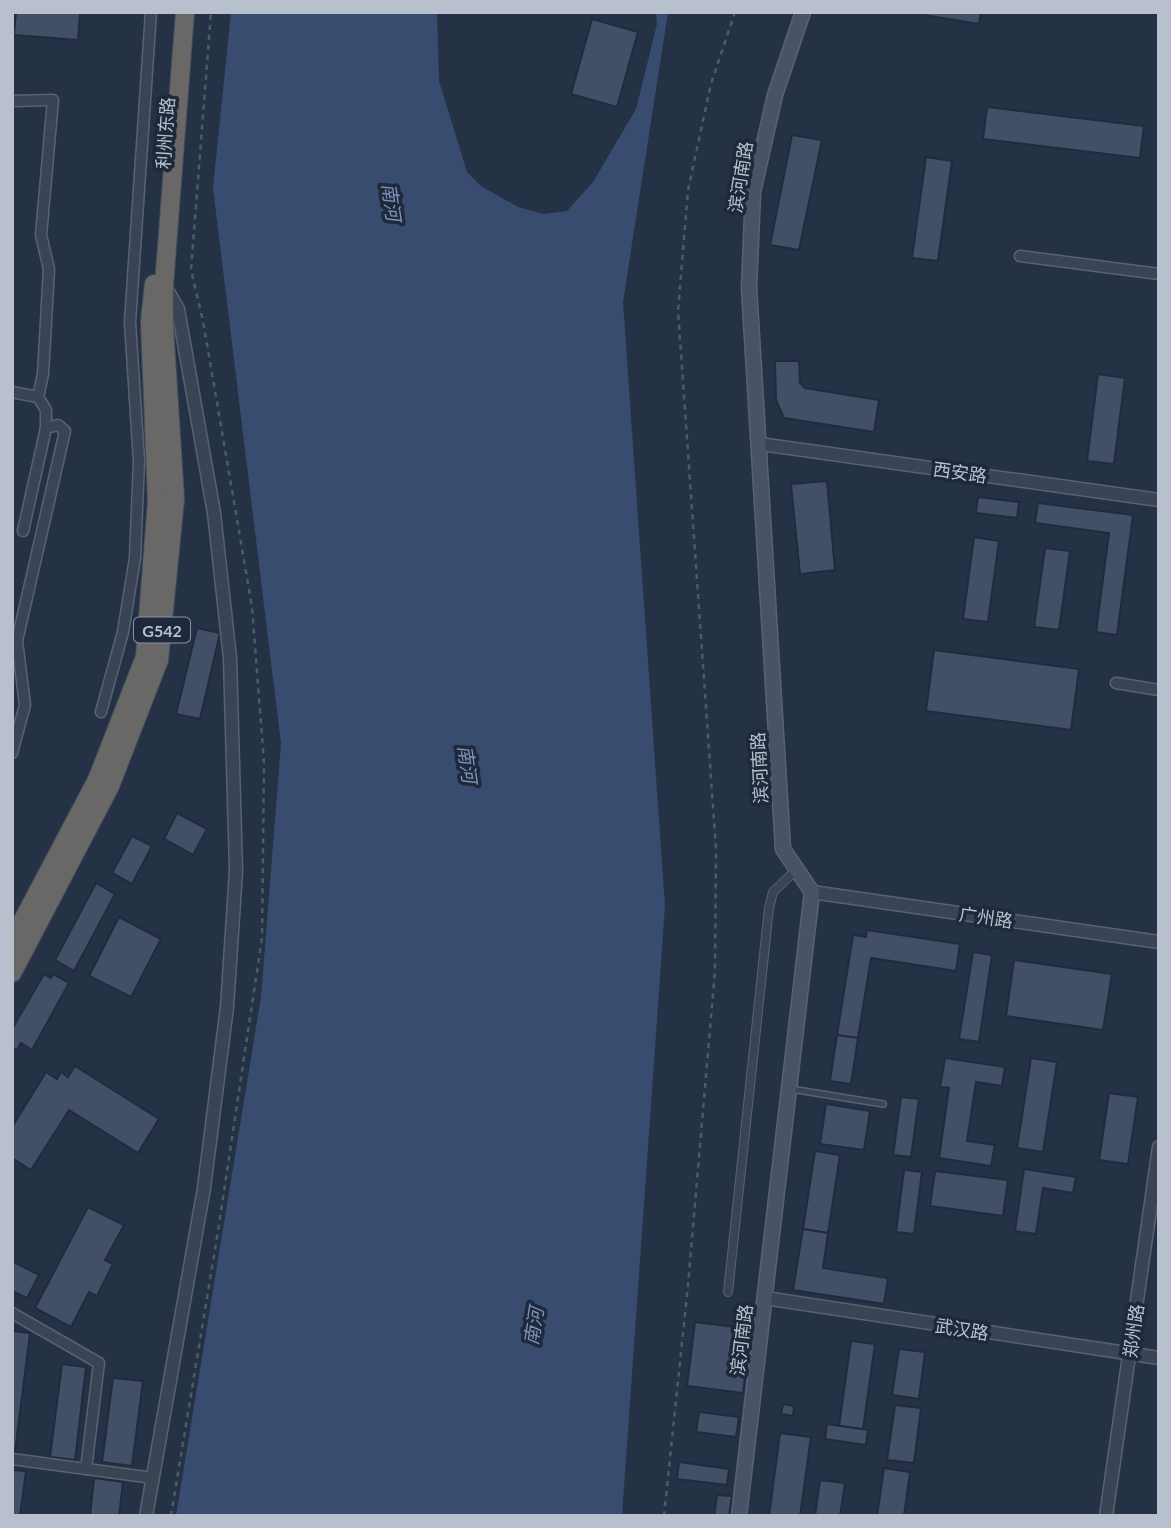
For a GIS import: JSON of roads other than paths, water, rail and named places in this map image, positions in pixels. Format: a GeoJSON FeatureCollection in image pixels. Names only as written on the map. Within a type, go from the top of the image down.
{"type":"FeatureCollection","features":[{"type":"Feature","properties":{"kind":"highway","name":"利州东路"},"geometry":{"type":"LineString","coordinates":[[162,254],[174,12]]}},
{"type":"Feature","properties":{"kind":"highway","name":"利州东路"},"geometry":{"type":"LineString","coordinates":[[162,254],[185,12]]}},
{"type":"Feature","properties":{"kind":"highway","name":"G542"},"geometry":{"type":"LineString","coordinates":[[12,973],[110,786],[159,660],[175,499],[166,372],[162,254]]}},
{"type":"Feature","properties":{"kind":"highway","name":"G542"},"geometry":{"type":"LineString","coordinates":[[12,941],[97,780],[145,657],[157,501],[150,321],[162,254]]}},
{"type":"Feature","properties":{"kind":"main road","name":"滨河南路"},"geometry":{"type":"LineString","coordinates":[[739,1516],[812,892],[783,849],[750,288],[753,192],[775,95],[803,12]]}},
{"type":"Feature","properties":{"kind":"street"},"geometry":{"type":"LineString","coordinates":[[101,712],[123,632],[135,558],[139,461],[130,321],[151,12]]}},
{"type":"Feature","properties":{"kind":"street"},"geometry":{"type":"LineString","coordinates":[[12,101],[53,100],[41,235],[50,269],[44,374],[38,397],[46,410],[46,428],[23,531]]}},
{"type":"Feature","properties":{"kind":"street"},"geometry":{"type":"LineString","coordinates":[[1020,256],[1159,274]]}},
{"type":"Feature","properties":{"kind":"street"},"geometry":{"type":"LineString","coordinates":[[146,1516],[204,1188],[227,1007],[236,871],[230,658],[214,513],[178,309],[164,285]]}},
{"type":"Feature","properties":{"kind":"street"},"geometry":{"type":"LineString","coordinates":[[166,372],[189,372]]}},
{"type":"Feature","properties":{"kind":"street"},"geometry":{"type":"LineString","coordinates":[[12,392],[38,397]]}},
{"type":"Feature","properties":{"kind":"street"},"geometry":{"type":"LineString","coordinates":[[12,754],[25,705],[16,641],[65,431],[58,425],[46,428]]}},
{"type":"Feature","properties":{"kind":"street","name":"西安路"},"geometry":{"type":"LineString","coordinates":[[760,444],[1159,500]]}},
{"type":"Feature","properties":{"kind":"street"},"geometry":{"type":"LineString","coordinates":[[1116,683],[1159,690]]}},
{"type":"Feature","properties":{"kind":"street"},"geometry":{"type":"LineString","coordinates":[[728,1293],[769,908],[774,892],[797,869]]}},
{"type":"Feature","properties":{"kind":"street","name":"广州路"},"geometry":{"type":"LineString","coordinates":[[812,892],[1159,942]]}},
{"type":"Feature","properties":{"kind":"street","name":"郑州路"},"geometry":{"type":"LineString","coordinates":[[1105,1516],[1129,1355],[1153,1226],[1159,1147]]}},
{"type":"Feature","properties":{"kind":"street","name":"武汉路"},"geometry":{"type":"LineString","coordinates":[[765,1298],[1159,1358]]}},
{"type":"Feature","properties":{"kind":"street"},"geometry":{"type":"LineString","coordinates":[[12,1313],[99,1363],[86,1469]]}},
{"type":"Feature","properties":{"kind":"street"},"geometry":{"type":"LineString","coordinates":[[12,1459],[153,1478]]}},
{"type":"Feature","properties":{"kind":"lane"},"geometry":{"type":"LineString","coordinates":[[788,1089],[883,1104]]}},
{"type":"Feature","properties":{"kind":"water","name":"南河"},"geometry":{"type":"Polygon","coordinates":[[[231,12],[437,12],[439,81],[467,172],[481,186],[518,207],[543,214],[567,211],[593,182],[636,109],[657,24],[656,12],[668,12],[623,302],[665,906],[622,1516],[176,1516],[261,997],[281,744],[213,188],[231,12]]]}}]}
